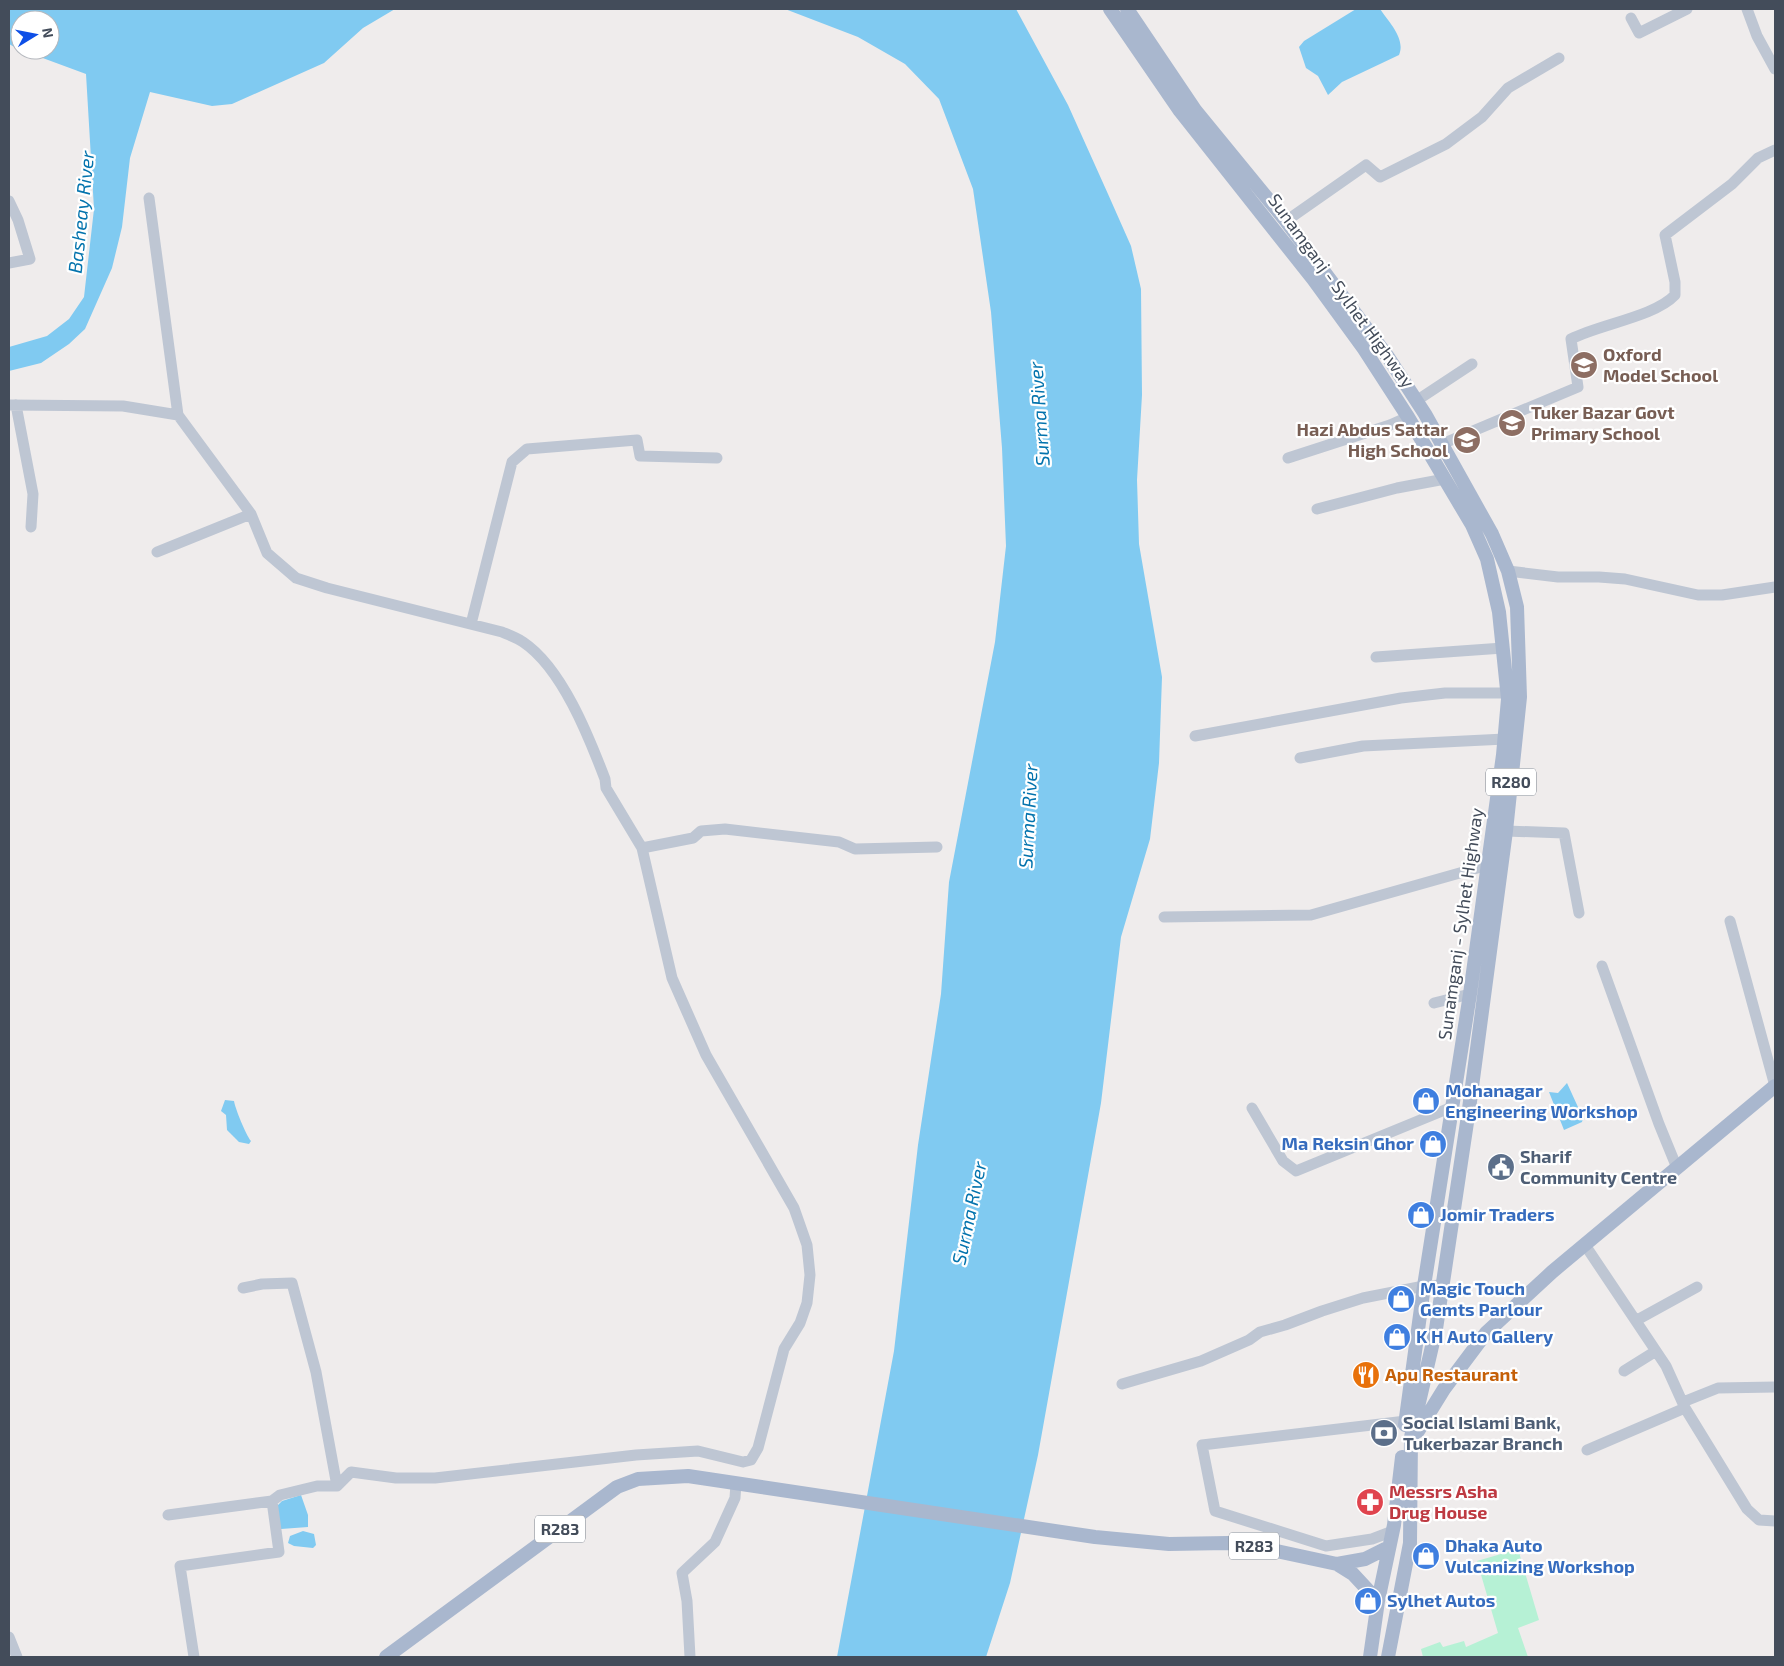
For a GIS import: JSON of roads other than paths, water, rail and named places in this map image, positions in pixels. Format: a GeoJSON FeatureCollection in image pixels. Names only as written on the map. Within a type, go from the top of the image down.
{"type":"FeatureCollection","features":[{"type":"Feature","properties":{"kind":"main road","name":"Sunamganj - Sylhet Highway"},"geometry":{"type":"LineString","coordinates":[[1110,9],[1180,111],[1313,278],[1364,349],[1408,417],[1472,525],[1487,559],[1499,612],[1507,693],[1505,739],[1470,994],[1424,1286],[1406,1421],[1410,1543],[1404,1583],[1388,1657]]}},
{"type":"Feature","properties":{"kind":"main road","name":"Sunamganj - Sylhet Highway"},"geometry":{"type":"LineString","coordinates":[[1129,12],[1194,110],[1286,221],[1388,357],[1442,444],[1492,534],[1508,571],[1517,607],[1520,697],[1506,831],[1458,1181],[1436,1330],[1407,1438],[1393,1531],[1382,1578],[1370,1657]]}},
{"type":"Feature","properties":{"kind":"main road"},"geometry":{"type":"LineString","coordinates":[[1407,1438],[1418,1431],[1444,1389],[1486,1333],[1585,1245],[1775,1086]]}},
{"type":"Feature","properties":{"kind":"main road"},"geometry":{"type":"LineString","coordinates":[[1442,1178],[1458,1181]]}},
{"type":"Feature","properties":{"kind":"main road"},"geometry":{"type":"LineString","coordinates":[[1418,1327],[1436,1330]]}},
{"type":"Feature","properties":{"kind":"main road","name":"R283"},"geometry":{"type":"LineString","coordinates":[[386,1657],[617,1486],[638,1479],[663,1476],[688,1476],[760,1486],[1095,1537],[1169,1544],[1228,1543],[1337,1564]]}},
{"type":"Feature","properties":{"kind":"main road"},"geometry":{"type":"LineString","coordinates":[[1337,1564],[1365,1559],[1389,1547]]}},
{"type":"Feature","properties":{"kind":"main road"},"geometry":{"type":"LineString","coordinates":[[1337,1564],[1353,1574],[1378,1601]]}},
{"type":"Feature","properties":{"kind":"main road"},"geometry":{"type":"LineString","coordinates":[[1382,1578],[1404,1583]]}},
{"type":"Feature","properties":{"kind":"street"},"geometry":{"type":"LineString","coordinates":[[1632,18],[1639,33],[1687,9]]}},
{"type":"Feature","properties":{"kind":"street"},"geometry":{"type":"LineString","coordinates":[[1747,9],[1757,36],[1775,68]]}},
{"type":"Feature","properties":{"kind":"street"},"geometry":{"type":"LineString","coordinates":[[1286,221],[1366,165],[1380,177],[1446,144],[1482,118],[1508,88],[1559,58]]}},
{"type":"Feature","properties":{"kind":"street"},"geometry":{"type":"LineString","coordinates":[[1442,444],[1578,387],[1571,339],[1585,332],[1643,313],[1671,299],[1675,295],[1675,282],[1665,235],[1732,184],[1758,158],[1775,150]]}},
{"type":"Feature","properties":{"kind":"street"},"geometry":{"type":"LineString","coordinates":[[149,198],[178,415],[251,514],[266,553],[296,578],[327,588],[502,632],[523,641],[540,657],[566,693],[578,714],[602,770],[606,788],[642,848],[672,978],[706,1055],[794,1208],[807,1245],[810,1274],[807,1303],[800,1323],[784,1349],[758,1448],[751,1460],[743,1462],[698,1451],[636,1454],[435,1478],[396,1478],[354,1472],[350,1473],[337,1486],[317,1486],[280,1496],[272,1501],[168,1514]]}},
{"type":"Feature","properties":{"kind":"street"},"geometry":{"type":"LineString","coordinates":[[9,200],[18,220],[30,259],[9,263]]}},
{"type":"Feature","properties":{"kind":"street"},"geometry":{"type":"LineString","coordinates":[[1416,401],[1472,364]]}},
{"type":"Feature","properties":{"kind":"street"},"geometry":{"type":"LineString","coordinates":[[31,527],[33,494],[12,405],[123,406],[178,415]]}},
{"type":"Feature","properties":{"kind":"street"},"geometry":{"type":"LineString","coordinates":[[1288,458],[1390,425],[1408,417]]}},
{"type":"Feature","properties":{"kind":"street"},"geometry":{"type":"LineString","coordinates":[[471,624],[512,462],[527,449],[637,440],[640,456],[717,458]]}},
{"type":"Feature","properties":{"kind":"street"},"geometry":{"type":"LineString","coordinates":[[1317,509],[1396,488],[1445,479]]}},
{"type":"Feature","properties":{"kind":"street"},"geometry":{"type":"LineString","coordinates":[[157,552],[251,514]]}},
{"type":"Feature","properties":{"kind":"street"},"geometry":{"type":"LineString","coordinates":[[1508,571],[1558,577],[1626,579],[1698,595],[1722,595],[1775,587]]}},
{"type":"Feature","properties":{"kind":"street"},"geometry":{"type":"LineString","coordinates":[[1376,657],[1503,648]]}},
{"type":"Feature","properties":{"kind":"street"},"geometry":{"type":"LineString","coordinates":[[1195,736],[1401,698],[1445,693],[1507,693]]}},
{"type":"Feature","properties":{"kind":"street"},"geometry":{"type":"LineString","coordinates":[[1300,758],[1363,746],[1505,739]]}},
{"type":"Feature","properties":{"kind":"street"},"geometry":{"type":"LineString","coordinates":[[642,848],[693,838],[701,831],[725,829],[839,842],[855,850],[938,848]]}},
{"type":"Feature","properties":{"kind":"street"},"geometry":{"type":"LineString","coordinates":[[1506,831],[1564,833],[1579,912]]}},
{"type":"Feature","properties":{"kind":"street"},"geometry":{"type":"LineString","coordinates":[[1164,917],[1311,915],[1488,865]]}},
{"type":"Feature","properties":{"kind":"street"},"geometry":{"type":"LineString","coordinates":[[1730,921],[1775,1086]]}},
{"type":"Feature","properties":{"kind":"street"},"geometry":{"type":"LineString","coordinates":[[1602,966],[1659,1124],[1677,1168]]}},
{"type":"Feature","properties":{"kind":"street"},"geometry":{"type":"LineString","coordinates":[[1434,1003],[1470,994]]}},
{"type":"Feature","properties":{"kind":"street"},"geometry":{"type":"LineString","coordinates":[[1252,1108],[1283,1161],[1296,1171],[1452,1107]]}},
{"type":"Feature","properties":{"kind":"street"},"geometry":{"type":"LineString","coordinates":[[1585,1245],[1637,1320],[1656,1351],[1684,1405],[1747,1509],[1759,1520],[1775,1522]]}},
{"type":"Feature","properties":{"kind":"street"},"geometry":{"type":"LineString","coordinates":[[243,1288],[262,1284],[292,1283],[316,1372],[337,1486]]}},
{"type":"Feature","properties":{"kind":"street"},"geometry":{"type":"LineString","coordinates":[[1122,1384],[1201,1361],[1249,1340],[1260,1332],[1363,1298],[1424,1286],[1442,1285]]}},
{"type":"Feature","properties":{"kind":"street"},"geometry":{"type":"LineString","coordinates":[[1637,1320],[1697,1287]]}},
{"type":"Feature","properties":{"kind":"street"},"geometry":{"type":"LineString","coordinates":[[1624,1372],[1656,1351]]}},
{"type":"Feature","properties":{"kind":"street"},"geometry":{"type":"LineString","coordinates":[[1587,1450],[1718,1388],[1775,1387]]}},
{"type":"Feature","properties":{"kind":"street"},"geometry":{"type":"LineString","coordinates":[[1393,1531],[1372,1539],[1326,1546],[1215,1511],[1202,1445],[1406,1421]]}},
{"type":"Feature","properties":{"kind":"street"},"geometry":{"type":"LineString","coordinates":[[690,1657],[687,1601],[682,1573],[715,1542],[735,1498],[736,1483]]}},
{"type":"Feature","properties":{"kind":"street"},"geometry":{"type":"LineString","coordinates":[[194,1657],[180,1566],[279,1552],[272,1501]]}},
{"type":"Feature","properties":{"kind":"street"},"geometry":{"type":"LineString","coordinates":[[9,1637],[17,1657]]}},
{"type":"Feature","properties":{"kind":"water"},"geometry":{"type":"Polygon","coordinates":[[[9,9],[395,9],[363,28],[324,63],[232,104],[212,106],[150,92],[130,158],[122,227],[112,268],[85,329],[69,344],[41,363],[9,371],[9,347],[47,336],[69,319],[84,297],[94,209],[86,74],[48,60],[60,60],[60,10],[10,10],[9,44],[9,9]]]}},
{"type":"Feature","properties":{"kind":"water","name":"Surma River"},"geometry":{"type":"Polygon","coordinates":[[[785,9],[1016,9],[1068,105],[1108,194],[1131,246],[1141,289],[1142,395],[1137,480],[1139,544],[1162,677],[1159,763],[1150,839],[1121,937],[1101,1103],[1038,1455],[1010,1583],[986,1657],[837,1657],[894,1351],[918,1145],[941,994],[949,882],[995,642],[1006,546],[1002,448],[991,312],[973,189],[939,99],[905,64],[858,37],[785,9]]]}},
{"type":"Feature","properties":{"kind":"water"},"geometry":{"type":"Polygon","coordinates":[[[1356,9],[1380,9],[1392,25],[1401,49],[1399,55],[1342,82],[1328,95],[1318,76],[1306,68],[1299,47],[1304,41],[1356,9]]]}},
{"type":"Feature","properties":{"kind":"water"},"geometry":{"type":"Polygon","coordinates":[[[1567,1083],[1583,1118],[1582,1122],[1564,1130],[1549,1092],[1558,1093],[1567,1083]]]}},
{"type":"Feature","properties":{"kind":"water"},"geometry":{"type":"Polygon","coordinates":[[[225,1100],[234,1101],[251,1141],[249,1144],[239,1142],[227,1130],[226,1115],[221,1111],[225,1100]]]}},
{"type":"Feature","properties":{"kind":"water"},"geometry":{"type":"Polygon","coordinates":[[[301,1495],[308,1515],[308,1527],[281,1529],[276,1507],[282,1501],[301,1495]]]}},
{"type":"Feature","properties":{"kind":"water"},"geometry":{"type":"Polygon","coordinates":[[[303,1531],[314,1534],[316,1545],[313,1548],[294,1546],[288,1543],[290,1536],[303,1531]]]}},
{"type":"Feature","properties":{"kind":"place","name":"Oxford Model School"},"geometry":{"type":"Point","coordinates":[1584,365]}},
{"type":"Feature","properties":{"kind":"place","name":"Tuker Bazar Govt Primary School"},"geometry":{"type":"Point","coordinates":[1512,423]}},
{"type":"Feature","properties":{"kind":"place","name":"Hazi Abdus Sattar High School"},"geometry":{"type":"Point","coordinates":[1467,440]}},
{"type":"Feature","properties":{"kind":"place","name":"Mohanagar Engineering Workshop"},"geometry":{"type":"Point","coordinates":[1426,1101]}},
{"type":"Feature","properties":{"kind":"place","name":"Ma Reksin Ghor"},"geometry":{"type":"Point","coordinates":[1433,1144]}},
{"type":"Feature","properties":{"kind":"place","name":"Sharif Community Centre"},"geometry":{"type":"Point","coordinates":[1501,1167]}},
{"type":"Feature","properties":{"kind":"place","name":"Jomir Traders"},"geometry":{"type":"Point","coordinates":[1421,1215]}},
{"type":"Feature","properties":{"kind":"place","name":"Magic Touch Gemts Parlour"},"geometry":{"type":"Point","coordinates":[1401,1299]}},
{"type":"Feature","properties":{"kind":"place","name":"K H Auto Gallery"},"geometry":{"type":"Point","coordinates":[1397,1337]}},
{"type":"Feature","properties":{"kind":"place","name":"Apu Restaurant"},"geometry":{"type":"Point","coordinates":[1366,1375]}},
{"type":"Feature","properties":{"kind":"place","name":"Social Islami Bank, Tukerbazar Branch"},"geometry":{"type":"Point","coordinates":[1384,1433]}},
{"type":"Feature","properties":{"kind":"place","name":"Messrs Asha Drug House"},"geometry":{"type":"Point","coordinates":[1370,1502]}},
{"type":"Feature","properties":{"kind":"place","name":"Dhaka Auto Vulcanizing Workshop"},"geometry":{"type":"Point","coordinates":[1426,1556]}},
{"type":"Feature","properties":{"kind":"place","name":"Sylhet Autos"},"geometry":{"type":"Point","coordinates":[1368,1601]}},
{"type":"Feature","properties":{"kind":"water label","name":"Basheay River"},"geometry":{"type":"Point","coordinates":[81,212]}}]}
